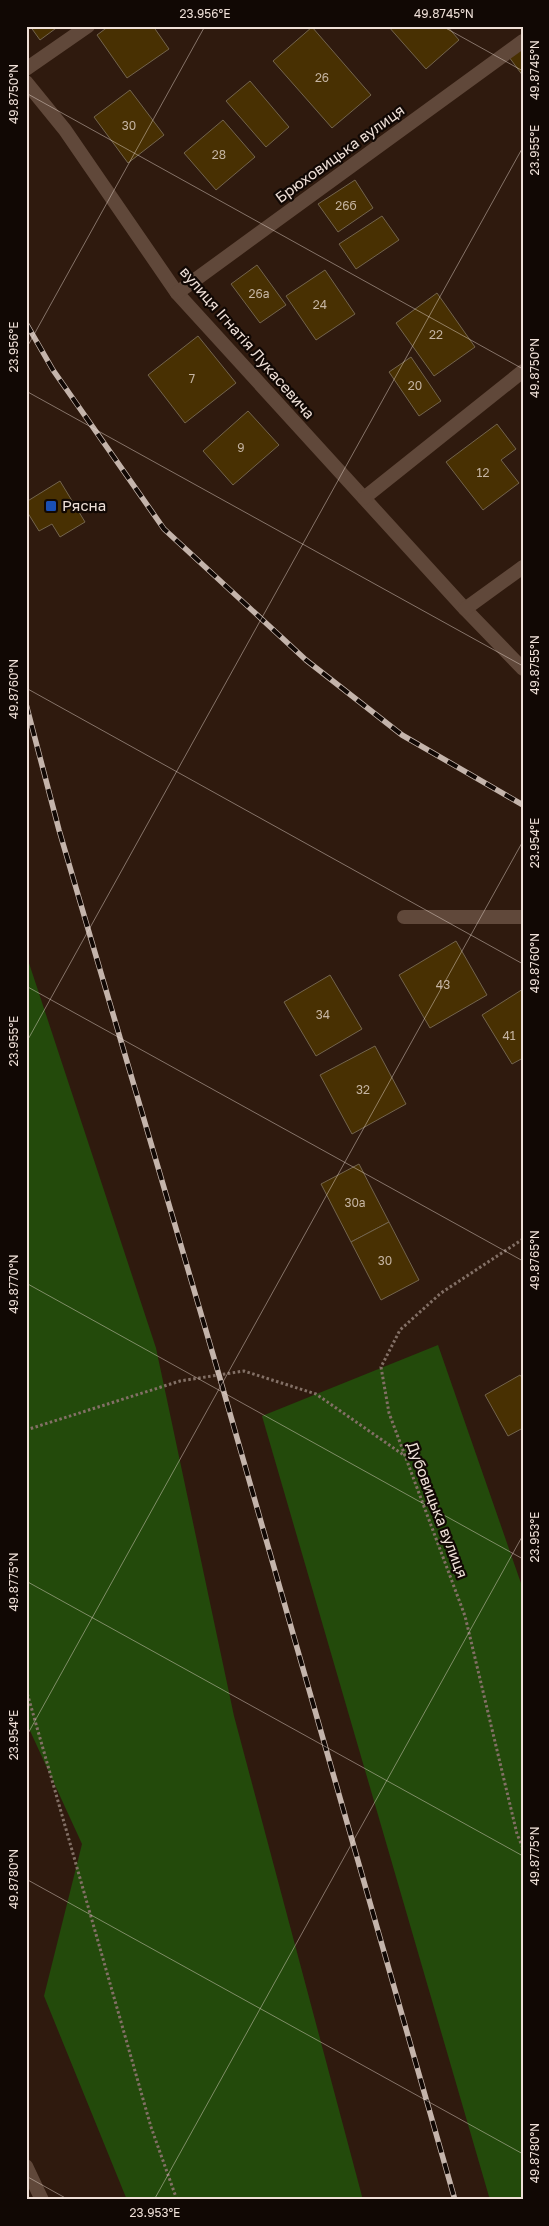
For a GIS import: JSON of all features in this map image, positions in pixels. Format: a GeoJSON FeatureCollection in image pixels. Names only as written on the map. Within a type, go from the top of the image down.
{"type":"FeatureCollection","features":[{"type":"Feature","properties":{"kind":"street"},"geometry":{"type":"LineString","coordinates":[[26,69],[88,26]]}},
{"type":"Feature","properties":{"kind":"street","name":"Брюховицька вулиця"},"geometry":{"type":"LineString","coordinates":[[177,293],[523,41]]}},
{"type":"Feature","properties":{"kind":"street","name":"вулиця Ігнатія Лукасевича"},"geometry":{"type":"LineString","coordinates":[[26,82],[65,130],[177,293],[465,609],[523,669]]}},
{"type":"Feature","properties":{"kind":"street"},"geometry":{"type":"LineString","coordinates":[[364,498],[523,371]]}},
{"type":"Feature","properties":{"kind":"street"},"geometry":{"type":"LineString","coordinates":[[465,609],[523,567]]}},
{"type":"Feature","properties":{"kind":"street"},"geometry":{"type":"LineString","coordinates":[[404,917],[523,918]]}},
{"type":"Feature","properties":{"kind":"street"},"geometry":{"type":"LineString","coordinates":[[26,2166],[42,2200]]}},
{"type":"Feature","properties":{"kind":"path","name":"Дубовицька вулиця"},"geometry":{"type":"LineString","coordinates":[[523,1239],[441,1293],[400,1330],[381,1367],[388,1413],[465,1616],[517,1834],[523,1848]]}},
{"type":"Feature","properties":{"kind":"path"},"geometry":{"type":"LineString","coordinates":[[26,1430],[180,1381],[244,1371],[316,1394],[405,1457]]}},
{"type":"Feature","properties":{"kind":"path"},"geometry":{"type":"LineString","coordinates":[[26,1689],[148,2118],[178,2200]]}},
{"type":"Feature","properties":{"kind":"green space"},"geometry":{"type":"Polygon","coordinates":[[[26,954],[156,1348],[234,1716],[363,2200],[127,2200],[44,1996],[82,1844],[26,1722],[26,954]]]}},
{"type":"Feature","properties":{"kind":"green space"},"geometry":{"type":"Polygon","coordinates":[[[438,1345],[523,1589],[523,2200],[490,2200],[262,1416],[438,1345]]]}},
{"type":"Feature","properties":{"kind":"building"},"geometry":{"type":"Polygon","coordinates":[[[30,26],[59,26],[40,40],[30,26]]]}},
{"type":"Feature","properties":{"kind":"building"},"geometry":{"type":"Polygon","coordinates":[[[109,26],[153,26],[169,49],[127,78],[97,35],[109,26]]]}},
{"type":"Feature","properties":{"kind":"building"},"geometry":{"type":"Polygon","coordinates":[[[388,26],[447,26],[459,40],[426,69],[388,26]]]}},
{"type":"Feature","properties":{"kind":"building"},"geometry":{"type":"Polygon","coordinates":[[[312,27],[371,95],[332,128],[273,61],[312,27]]]}},
{"type":"Feature","properties":{"kind":"building"},"geometry":{"type":"Polygon","coordinates":[[[523,47],[523,76],[509,57],[523,47]]]}},
{"type":"Feature","properties":{"kind":"building"},"geometry":{"type":"Polygon","coordinates":[[[250,81],[289,127],[266,147],[226,101],[250,81]]]}},
{"type":"Feature","properties":{"kind":"building"},"geometry":{"type":"Polygon","coordinates":[[[130,90],[164,135],[128,163],[94,117],[130,90]]]}},
{"type":"Feature","properties":{"kind":"building"},"geometry":{"type":"Polygon","coordinates":[[[223,120],[255,157],[216,190],[184,153],[223,120]]]}},
{"type":"Feature","properties":{"kind":"building"},"geometry":{"type":"Polygon","coordinates":[[[355,180],[373,208],[338,232],[318,204],[355,180]]]}},
{"type":"Feature","properties":{"kind":"building"},"geometry":{"type":"Polygon","coordinates":[[[382,216],[399,240],[356,269],[339,244],[382,216]]]}},
{"type":"Feature","properties":{"kind":"building"},"geometry":{"type":"Polygon","coordinates":[[[257,265],[286,305],[260,323],[231,284],[257,265]]]}},
{"type":"Feature","properties":{"kind":"building"},"geometry":{"type":"Polygon","coordinates":[[[325,270],[355,314],[316,340],[286,296],[325,270]]]}},
{"type":"Feature","properties":{"kind":"building"},"geometry":{"type":"Polygon","coordinates":[[[437,293],[475,347],[434,376],[396,323],[437,293]]]}},
{"type":"Feature","properties":{"kind":"building"},"geometry":{"type":"Polygon","coordinates":[[[198,336],[236,383],[185,423],[148,375],[198,336]]]}},
{"type":"Feature","properties":{"kind":"building"},"geometry":{"type":"Polygon","coordinates":[[[411,357],[441,401],[419,416],[389,372],[411,357]]]}},
{"type":"Feature","properties":{"kind":"building"},"geometry":{"type":"Polygon","coordinates":[[[248,411],[279,445],[233,485],[203,451],[248,411]]]}},
{"type":"Feature","properties":{"kind":"building"},"geometry":{"type":"Polygon","coordinates":[[[497,424],[516,449],[501,460],[519,483],[483,510],[446,462],[497,424]]]}},
{"type":"Feature","properties":{"kind":"building","name":"Рясна"},"geometry":{"type":"Polygon","coordinates":[[[60,481],[85,522],[60,537],[52,524],[39,531],[26,510],[26,502],[60,481]]]}},
{"type":"Feature","properties":{"kind":"building"},"geometry":{"type":"Polygon","coordinates":[[[456,941],[487,995],[430,1028],[399,975],[456,941]]]}},
{"type":"Feature","properties":{"kind":"building"},"geometry":{"type":"Polygon","coordinates":[[[330,975],[362,1029],[316,1056],[284,1002],[330,975]]]}},
{"type":"Feature","properties":{"kind":"building"},"geometry":{"type":"Polygon","coordinates":[[[523,989],[523,1058],[512,1064],[482,1015],[523,989]]]}},
{"type":"Feature","properties":{"kind":"building"},"geometry":{"type":"Polygon","coordinates":[[[375,1046],[406,1104],[352,1134],[320,1075],[375,1046]]]}},
{"type":"Feature","properties":{"kind":"building"},"geometry":{"type":"Polygon","coordinates":[[[359,1164],[389,1222],[351,1242],[321,1184],[359,1164]]]}},
{"type":"Feature","properties":{"kind":"building"},"geometry":{"type":"Polygon","coordinates":[[[389,1222],[419,1280],[381,1300],[351,1242],[389,1222]]]}},
{"type":"Feature","properties":{"kind":"building"},"geometry":{"type":"Polygon","coordinates":[[[520,1375],[523,1379],[523,1428],[508,1436],[485,1395],[520,1375]]]}},
{"type":"Feature","properties":{"kind":"railway"},"geometry":{"type":"LineString","coordinates":[[26,323],[53,370],[164,529],[306,660],[402,735],[523,805]]}},
{"type":"Feature","properties":{"kind":"railway"},"geometry":{"type":"LineString","coordinates":[[26,704],[59,830],[219,1375],[455,2200]]}},
{"type":"Feature","properties":{"kind":"place","name":"Рясна"},"geometry":{"type":"Point","coordinates":[51,506]}}]}
